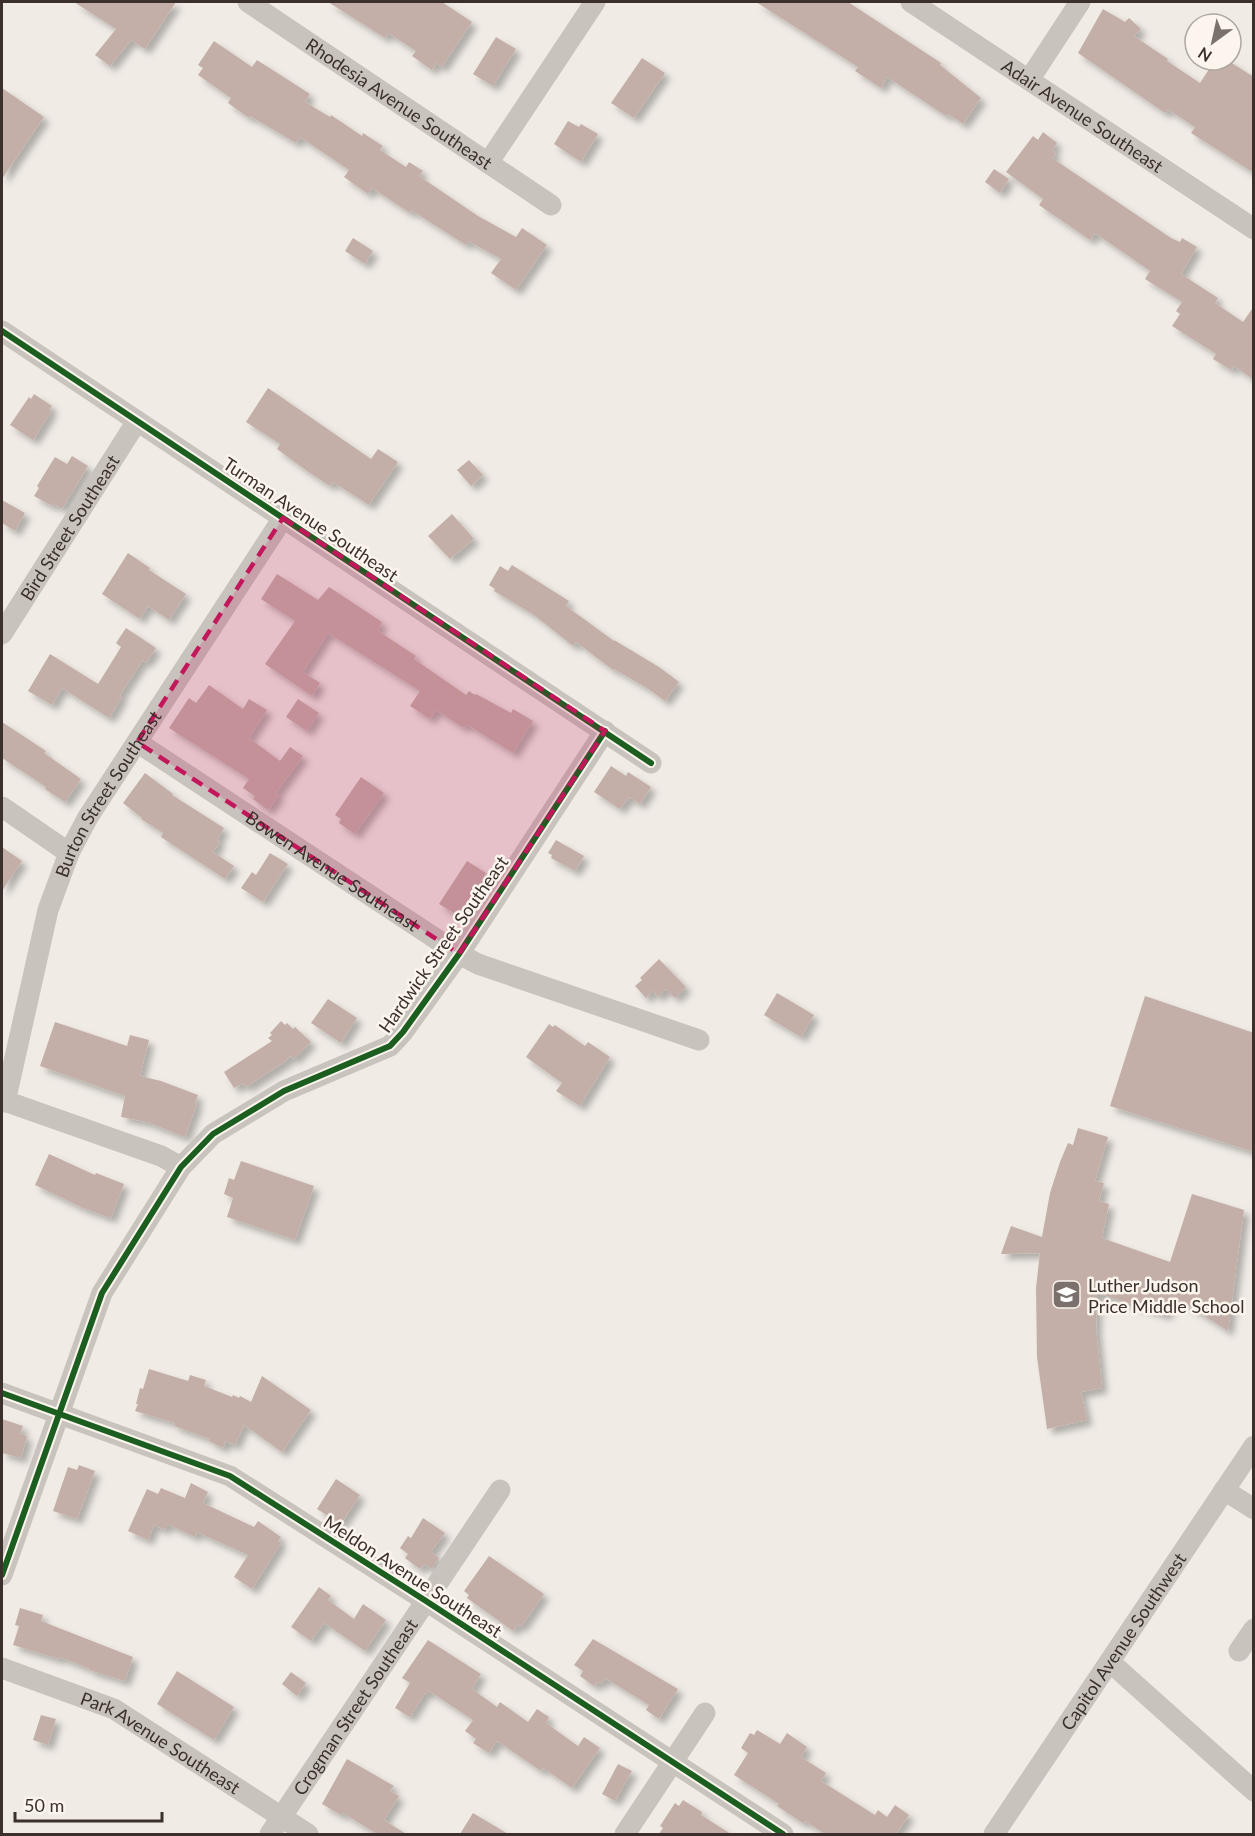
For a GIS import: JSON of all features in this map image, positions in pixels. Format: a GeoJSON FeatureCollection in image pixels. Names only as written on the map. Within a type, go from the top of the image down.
{"type":"FeatureCollection","features":[{"type":"Feature","properties":{"kind":"street","name":"Rhodesia Avenue Southeast"},"geometry":{"type":"LineString","coordinates":[[248,2],[551,205]]}},
{"type":"Feature","properties":{"kind":"street"},"geometry":{"type":"LineString","coordinates":[[488,163],[595,2]]}},
{"type":"Feature","properties":{"kind":"street","name":"Adair Avenue Southeast"},"geometry":{"type":"LineString","coordinates":[[911,2],[1254,229]]}},
{"type":"Feature","properties":{"kind":"street"},"geometry":{"type":"LineString","coordinates":[[1029,80],[1080,2]]}},
{"type":"Feature","properties":{"kind":"street","name":"Turman Avenue Southeast"},"geometry":{"type":"LineString","coordinates":[[2,331],[605,731]]}},
{"type":"Feature","properties":{"kind":"street","name":"Bird Street Southeast"},"geometry":{"type":"LineString","coordinates":[[2,634],[137,421]]}},
{"type":"Feature","properties":{"kind":"street","name":"Burton Street Southeast"},"geometry":{"type":"LineString","coordinates":[[3,1101],[48,910],[69,853],[88,817],[283,518]]}},
{"type":"Feature","properties":{"kind":"street"},"geometry":{"type":"LineString","coordinates":[[605,731],[651,763]]}},
{"type":"Feature","properties":{"kind":"street","name":"Hardwick Street Southeast"},"geometry":{"type":"LineString","coordinates":[[2,1575],[102,1293],[181,1167],[213,1134],[284,1091],[390,1046],[403,1032],[459,954],[605,731]]}},
{"type":"Feature","properties":{"kind":"street","name":"Bowen Avenue Southeast"},"geometry":{"type":"LineString","coordinates":[[137,742],[459,954],[478,964],[699,1040]]}},
{"type":"Feature","properties":{"kind":"street"},"geometry":{"type":"LineString","coordinates":[[2,807],[69,853]]}},
{"type":"Feature","properties":{"kind":"street"},"geometry":{"type":"LineString","coordinates":[[3,1101],[161,1156],[181,1167]]}},
{"type":"Feature","properties":{"kind":"street","name":"Meldon Avenue Southeast"},"geometry":{"type":"LineString","coordinates":[[2,1393],[230,1476],[783,1834]]}},
{"type":"Feature","properties":{"kind":"street","name":"Capitol Avenue Southwest"},"geometry":{"type":"LineString","coordinates":[[994,1834],[1254,1446]]}},
{"type":"Feature","properties":{"kind":"street","name":"Crogman Street Southeast"},"geometry":{"type":"LineString","coordinates":[[276,1826],[500,1490]]}},
{"type":"Feature","properties":{"kind":"street"},"geometry":{"type":"LineString","coordinates":[[1224,1490],[1254,1509]]}},
{"type":"Feature","properties":{"kind":"street"},"geometry":{"type":"LineString","coordinates":[[1239,1651],[1254,1629]]}},
{"type":"Feature","properties":{"kind":"street"},"geometry":{"type":"LineString","coordinates":[[1110,1662],[1254,1791]]}},
{"type":"Feature","properties":{"kind":"street","name":"Park Avenue Southeast"},"geometry":{"type":"LineString","coordinates":[[2,1668],[114,1709],[276,1826],[308,1834]]}},
{"type":"Feature","properties":{"kind":"street"},"geometry":{"type":"LineString","coordinates":[[625,1834],[705,1713]]}},
{"type":"Feature","properties":{"kind":"highlighted area"},"geometry":{"type":"Polygon","coordinates":[[[283,518],[605,731],[459,954],[137,742],[283,518]]]}},
{"type":"Feature","properties":{"kind":"building"},"geometry":{"type":"Polygon","coordinates":[[[74,2],[176,2],[145,49],[131,40],[110,66],[95,55],[116,29],[74,2]]]}},
{"type":"Feature","properties":{"kind":"building"},"geometry":{"type":"Polygon","coordinates":[[[328,2],[442,2],[472,22],[442,67],[436,63],[432,70],[412,56],[416,51],[388,33],[385,38],[328,2]]]}},
{"type":"Feature","properties":{"kind":"building"},"geometry":{"type":"Polygon","coordinates":[[[756,2],[848,2],[941,63],[940,65],[981,98],[963,124],[948,114],[946,116],[887,77],[881,88],[855,71],[858,67],[756,2]]]}},
{"type":"Feature","properties":{"kind":"building"},"geometry":{"type":"Polygon","coordinates":[[[1103,9],[1125,22],[1129,18],[1141,29],[1134,36],[1200,83],[1207,72],[1243,72],[1243,70],[1254,77],[1254,173],[1191,133],[1195,127],[1167,109],[1165,113],[1078,53],[1103,9]]]}},
{"type":"Feature","properties":{"kind":"building"},"geometry":{"type":"Polygon","coordinates":[[[496,37],[516,49],[493,86],[473,74],[496,37]]]}},
{"type":"Feature","properties":{"kind":"building"},"geometry":{"type":"Polygon","coordinates":[[[214,41],[252,67],[257,60],[310,94],[305,102],[330,117],[331,115],[362,136],[363,133],[383,146],[380,150],[406,167],[409,162],[423,171],[419,176],[478,216],[516,237],[522,228],[547,245],[516,290],[491,273],[501,259],[468,241],[466,245],[372,188],[368,194],[344,177],[349,170],[300,137],[296,143],[250,116],[249,118],[228,103],[231,98],[198,75],[203,68],[198,65],[214,41]]]}},
{"type":"Feature","properties":{"kind":"building"},"geometry":{"type":"Polygon","coordinates":[[[642,58],[665,73],[634,118],[611,103],[642,58]]]}},
{"type":"Feature","properties":{"kind":"building"},"geometry":{"type":"Polygon","coordinates":[[[2,88],[44,117],[2,179],[2,88]]]}},
{"type":"Feature","properties":{"kind":"building"},"geometry":{"type":"Polygon","coordinates":[[[568,121],[579,127],[581,124],[598,134],[581,162],[554,144],[568,121]]]}},
{"type":"Feature","properties":{"kind":"building"},"geometry":{"type":"Polygon","coordinates":[[[1043,132],[1057,143],[1052,150],[1056,153],[1052,158],[1171,238],[1180,242],[1182,238],[1197,247],[1181,274],[1218,298],[1215,303],[1243,322],[1254,306],[1254,380],[1234,366],[1231,370],[1213,359],[1216,354],[1172,326],[1180,314],[1176,311],[1182,302],[1145,279],[1150,271],[1095,233],[1090,240],[1039,205],[1043,199],[1006,172],[1033,136],[1038,140],[1043,132]]]}},
{"type":"Feature","properties":{"kind":"building"},"geometry":{"type":"Polygon","coordinates":[[[994,169],[1009,179],[1000,193],[985,182],[994,169]]]}},
{"type":"Feature","properties":{"kind":"building"},"geometry":{"type":"Polygon","coordinates":[[[353,238],[373,251],[365,264],[345,251],[353,238]]]}},
{"type":"Feature","properties":{"kind":"building"},"geometry":{"type":"Polygon","coordinates":[[[268,388],[371,459],[378,449],[398,462],[369,505],[333,482],[330,486],[307,471],[277,449],[280,444],[246,422],[268,388]]]}},
{"type":"Feature","properties":{"kind":"building"},"geometry":{"type":"Polygon","coordinates":[[[34,394],[52,406],[49,410],[51,412],[33,440],[10,425],[29,397],[31,399],[34,394]]]}},
{"type":"Feature","properties":{"kind":"building"},"geometry":{"type":"Polygon","coordinates":[[[72,456],[88,466],[62,509],[34,496],[39,488],[37,486],[55,457],[67,464],[72,456]]]}},
{"type":"Feature","properties":{"kind":"building"},"geometry":{"type":"Polygon","coordinates":[[[469,460],[483,475],[471,486],[457,470],[469,460]]]}},
{"type":"Feature","properties":{"kind":"building"},"geometry":{"type":"Polygon","coordinates":[[[2,500],[25,513],[15,531],[2,523],[2,500]]]}},
{"type":"Feature","properties":{"kind":"building"},"geometry":{"type":"Polygon","coordinates":[[[452,514],[474,539],[450,559],[428,536],[452,514]]]}},
{"type":"Feature","properties":{"kind":"building"},"geometry":{"type":"Polygon","coordinates":[[[128,553],[186,594],[169,620],[148,606],[140,619],[102,594],[128,553]]]}},
{"type":"Feature","properties":{"kind":"building"},"geometry":{"type":"Polygon","coordinates":[[[512,565],[569,601],[566,606],[614,641],[659,667],[679,682],[665,701],[647,688],[613,670],[576,642],[573,646],[534,615],[494,591],[495,589],[489,585],[500,566],[508,571],[512,565]]]}},
{"type":"Feature","properties":{"kind":"building"},"geometry":{"type":"Polygon","coordinates":[[[277,574],[318,600],[329,587],[382,622],[378,631],[416,656],[414,659],[466,695],[469,691],[511,713],[513,709],[533,721],[513,753],[466,724],[464,728],[436,710],[430,719],[410,706],[420,691],[328,633],[303,672],[320,683],[312,696],[265,664],[295,621],[261,599],[277,574]]]}},
{"type":"Feature","properties":{"kind":"building"},"geometry":{"type":"Polygon","coordinates":[[[126,628],[156,648],[146,663],[143,660],[120,695],[122,697],[109,718],[62,688],[52,705],[28,691],[50,654],[98,684],[121,647],[116,643],[126,628]]]}},
{"type":"Feature","properties":{"kind":"building"},"geometry":{"type":"Polygon","coordinates":[[[209,685],[243,709],[249,699],[267,710],[249,738],[280,761],[290,747],[303,756],[276,793],[279,795],[268,810],[253,799],[255,796],[243,788],[249,779],[169,728],[189,698],[196,703],[209,685]]]}},
{"type":"Feature","properties":{"kind":"building"},"geometry":{"type":"Polygon","coordinates":[[[298,699],[319,713],[307,731],[286,717],[298,699]]]}},
{"type":"Feature","properties":{"kind":"building"},"geometry":{"type":"Polygon","coordinates":[[[2,722],[46,751],[44,753],[81,779],[65,802],[2,758],[2,722]]]}},
{"type":"Feature","properties":{"kind":"building"},"geometry":{"type":"Polygon","coordinates":[[[611,766],[626,776],[628,772],[651,787],[640,804],[629,797],[620,809],[594,792],[611,766]]]}},
{"type":"Feature","properties":{"kind":"building"},"geometry":{"type":"Polygon","coordinates":[[[145,773],[172,795],[224,828],[217,840],[220,842],[213,852],[234,866],[225,879],[161,837],[163,833],[141,819],[123,803],[145,773]]]}},
{"type":"Feature","properties":{"kind":"building"},"geometry":{"type":"Polygon","coordinates":[[[361,777],[384,793],[355,834],[339,823],[341,819],[335,815],[361,777]]]}},
{"type":"Feature","properties":{"kind":"building"},"geometry":{"type":"Polygon","coordinates":[[[556,840],[584,856],[575,871],[551,858],[552,855],[548,853],[556,840]]]}},
{"type":"Feature","properties":{"kind":"building"},"geometry":{"type":"Polygon","coordinates":[[[2,847],[22,861],[2,891],[2,847]]]}},
{"type":"Feature","properties":{"kind":"building"},"geometry":{"type":"Polygon","coordinates":[[[270,853],[288,864],[263,902],[241,888],[252,872],[256,875],[270,853]]]}},
{"type":"Feature","properties":{"kind":"building"},"geometry":{"type":"Polygon","coordinates":[[[467,861],[486,873],[459,916],[439,904],[467,861]]]}},
{"type":"Feature","properties":{"kind":"building"},"geometry":{"type":"Polygon","coordinates":[[[659,959],[686,987],[675,998],[666,989],[658,997],[653,991],[646,998],[635,986],[659,959]]]}},
{"type":"Feature","properties":{"kind":"building"},"geometry":{"type":"Polygon","coordinates":[[[777,993],[814,1015],[801,1037],[764,1015],[777,993]]]}},
{"type":"Feature","properties":{"kind":"building"},"geometry":{"type":"Polygon","coordinates":[[[1145,996],[1254,1033],[1254,1152],[1110,1106],[1145,996]]]}},
{"type":"Feature","properties":{"kind":"building"},"geometry":{"type":"Polygon","coordinates":[[[328,999],[357,1018],[341,1043],[311,1023],[328,999]]]}},
{"type":"Feature","properties":{"kind":"building"},"geometry":{"type":"Polygon","coordinates":[[[281,1021],[293,1029],[295,1027],[311,1042],[294,1059],[290,1056],[246,1087],[243,1083],[234,1088],[224,1072],[272,1041],[268,1038],[272,1035],[270,1033],[281,1021]]]}},
{"type":"Feature","properties":{"kind":"building"},"geometry":{"type":"Polygon","coordinates":[[[55,1022],[127,1046],[130,1035],[149,1040],[140,1076],[198,1095],[185,1137],[147,1122],[121,1117],[125,1096],[40,1066],[55,1022]]]}},
{"type":"Feature","properties":{"kind":"building"},"geometry":{"type":"Polygon","coordinates":[[[549,1024],[553,1027],[555,1025],[585,1046],[588,1042],[610,1057],[580,1106],[556,1091],[562,1083],[526,1057],[549,1024]]]}},
{"type":"Feature","properties":{"kind":"building"},"geometry":{"type":"Polygon","coordinates":[[[1078,1128],[1108,1137],[1095,1181],[1104,1183],[1099,1201],[1109,1204],[1102,1238],[1170,1262],[1192,1194],[1244,1210],[1228,1331],[1173,1296],[1166,1315],[1097,1293],[1096,1329],[1102,1388],[1081,1392],[1087,1420],[1047,1429],[1037,1357],[1036,1288],[1040,1253],[1001,1254],[1011,1226],[1042,1237],[1050,1193],[1060,1162],[1068,1143],[1073,1145],[1078,1128]]]}},
{"type":"Feature","properties":{"kind":"building"},"geometry":{"type":"Polygon","coordinates":[[[49,1154],[95,1175],[96,1173],[124,1184],[111,1218],[83,1208],[35,1185],[49,1154]]]}},
{"type":"Feature","properties":{"kind":"building"},"geometry":{"type":"Polygon","coordinates":[[[241,1161],[314,1186],[295,1240],[227,1217],[233,1198],[224,1194],[229,1178],[234,1180],[241,1161]]]}},
{"type":"Feature","properties":{"kind":"building"},"geometry":{"type":"Polygon","coordinates":[[[149,1369],[188,1381],[190,1375],[206,1380],[204,1386],[232,1397],[233,1395],[239,1398],[240,1396],[251,1402],[262,1376],[311,1410],[282,1452],[244,1425],[235,1445],[226,1441],[223,1448],[209,1441],[210,1439],[174,1426],[175,1423],[135,1411],[140,1388],[143,1389],[149,1369]]]}},
{"type":"Feature","properties":{"kind":"building"},"geometry":{"type":"Polygon","coordinates":[[[2,1419],[23,1426],[20,1434],[27,1436],[21,1458],[2,1453],[2,1419]]]}},
{"type":"Feature","properties":{"kind":"building"},"geometry":{"type":"Polygon","coordinates":[[[79,1465],[95,1471],[77,1519],[53,1511],[68,1467],[77,1470],[79,1465]]]}},
{"type":"Feature","properties":{"kind":"building"},"geometry":{"type":"Polygon","coordinates":[[[336,1479],[360,1495],[341,1524],[317,1509],[336,1479]]]}},
{"type":"Feature","properties":{"kind":"building"},"geometry":{"type":"Polygon","coordinates":[[[191,1483],[208,1492],[203,1503],[254,1527],[258,1521],[281,1537],[278,1541],[281,1543],[252,1589],[234,1577],[248,1555],[197,1532],[195,1537],[167,1524],[165,1530],[154,1525],[148,1540],[128,1531],[147,1489],[158,1494],[161,1488],[185,1498],[191,1483]]]}},
{"type":"Feature","properties":{"kind":"building"},"geometry":{"type":"Polygon","coordinates":[[[423,1518],[445,1533],[431,1552],[439,1558],[432,1569],[424,1564],[420,1569],[405,1558],[408,1554],[400,1548],[408,1536],[411,1538],[423,1518]]]}},
{"type":"Feature","properties":{"kind":"building"},"geometry":{"type":"Polygon","coordinates":[[[489,1556],[544,1594],[521,1627],[517,1624],[513,1631],[467,1598],[469,1595],[464,1591],[489,1556]]]}},
{"type":"Feature","properties":{"kind":"building"},"geometry":{"type":"Polygon","coordinates":[[[319,1587],[331,1596],[328,1600],[354,1619],[363,1604],[386,1620],[365,1651],[324,1623],[311,1641],[291,1627],[319,1587]]]}},
{"type":"Feature","properties":{"kind":"building"},"geometry":{"type":"Polygon","coordinates":[[[20,1608],[43,1615],[41,1621],[133,1657],[125,1681],[89,1670],[60,1657],[59,1659],[13,1645],[19,1626],[15,1625],[20,1608]]]}},
{"type":"Feature","properties":{"kind":"building"},"geometry":{"type":"Polygon","coordinates":[[[593,1639],[678,1689],[659,1719],[646,1710],[649,1705],[605,1678],[601,1684],[597,1682],[594,1686],[580,1676],[583,1671],[574,1665],[593,1639]]]}},
{"type":"Feature","properties":{"kind":"building"},"geometry":{"type":"Polygon","coordinates":[[[428,1640],[481,1674],[472,1689],[497,1707],[500,1702],[528,1722],[537,1709],[549,1717],[546,1723],[578,1746],[584,1737],[600,1748],[572,1788],[543,1768],[541,1771],[497,1741],[489,1753],[473,1743],[476,1739],[465,1731],[473,1720],[429,1691],[425,1693],[410,1717],[395,1708],[410,1683],[402,1678],[428,1640]]]}},
{"type":"Feature","properties":{"kind":"building"},"geometry":{"type":"Polygon","coordinates":[[[177,1671],[234,1707],[214,1740],[157,1704],[177,1671]]]}},
{"type":"Feature","properties":{"kind":"building"},"geometry":{"type":"Polygon","coordinates":[[[291,1672],[306,1683],[297,1696],[282,1684],[291,1672]]]}},
{"type":"Feature","properties":{"kind":"building"},"geometry":{"type":"Polygon","coordinates":[[[41,1715],[56,1719],[48,1745],[33,1740],[41,1715]]]}},
{"type":"Feature","properties":{"kind":"building"},"geometry":{"type":"Polygon","coordinates":[[[757,1730],[780,1744],[787,1733],[807,1747],[801,1757],[826,1773],[821,1781],[875,1815],[878,1810],[887,1817],[895,1805],[909,1815],[896,1834],[825,1834],[805,1821],[803,1823],[777,1806],[779,1804],[734,1775],[748,1753],[741,1748],[750,1733],[754,1735],[757,1730]]]}},
{"type":"Feature","properties":{"kind":"building"},"geometry":{"type":"Polygon","coordinates":[[[347,1759],[394,1786],[390,1791],[399,1796],[384,1820],[406,1834],[377,1834],[343,1813],[341,1815],[322,1804],[347,1759]]]}},
{"type":"Feature","properties":{"kind":"building"},"geometry":{"type":"Polygon","coordinates":[[[618,1764],[632,1771],[615,1801],[602,1794],[618,1764]]]}},
{"type":"Feature","properties":{"kind":"building"},"geometry":{"type":"Polygon","coordinates":[[[683,1800],[702,1812],[701,1815],[731,1834],[659,1834],[663,1828],[660,1826],[675,1803],[679,1806],[683,1800]]]}},
{"type":"Feature","properties":{"kind":"building"},"geometry":{"type":"Polygon","coordinates":[[[473,1813],[508,1834],[460,1834],[473,1813]]]}},
{"type":"Feature","properties":{"kind":"cycle path"},"geometry":{"type":"LineString","coordinates":[[2,331],[651,763]]}},
{"type":"Feature","properties":{"kind":"cycle path"},"geometry":{"type":"LineString","coordinates":[[2,1575],[102,1293],[181,1167],[213,1134],[284,1091],[390,1046],[403,1032],[459,954],[605,731]]}},
{"type":"Feature","properties":{"kind":"cycle path"},"geometry":{"type":"LineString","coordinates":[[2,1393],[230,1476],[783,1834]]}},
{"type":"Feature","properties":{"kind":"place","name":"Luther Judson Price Middle School"},"geometry":{"type":"Point","coordinates":[1067,1295]}}]}
